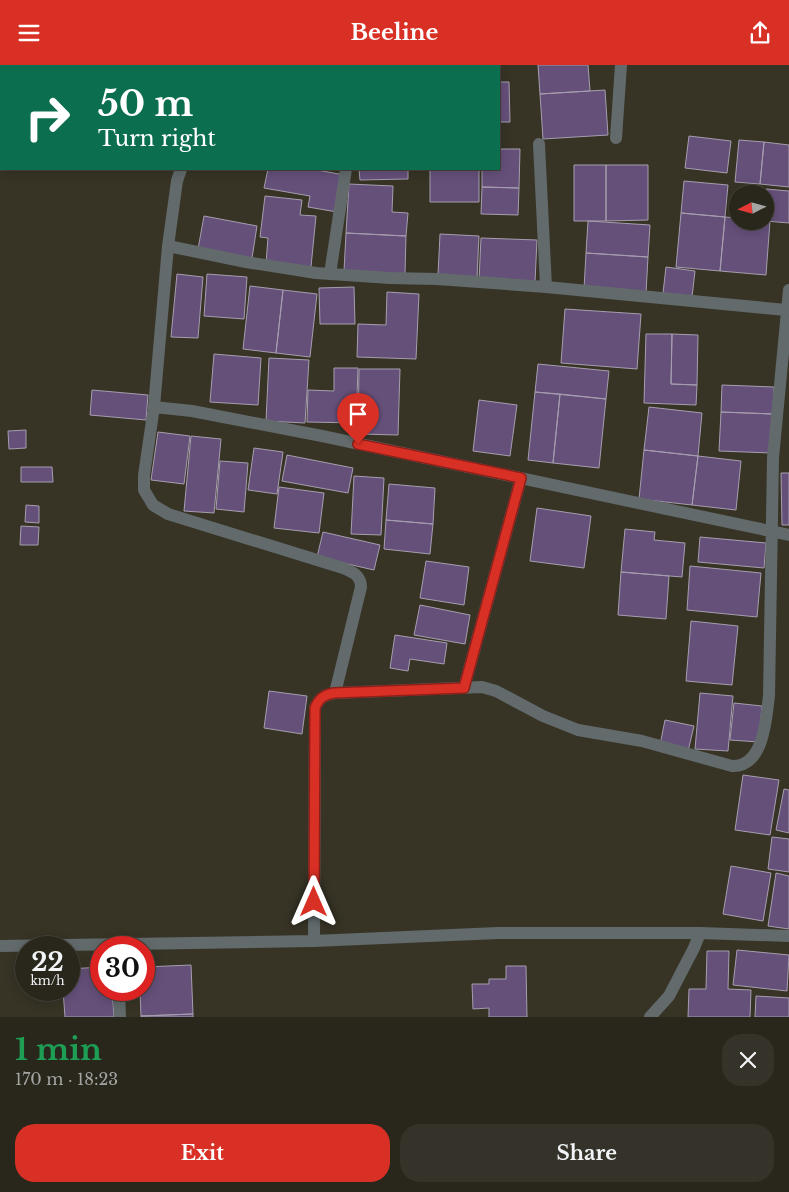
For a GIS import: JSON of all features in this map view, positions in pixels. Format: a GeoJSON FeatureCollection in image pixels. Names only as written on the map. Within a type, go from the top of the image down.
{"type":"FeatureCollection","features":[{"type":"Feature","properties":{"kind":"street"},"geometry":{"type":"LineString","coordinates":[[616,138],[621,65]]}},
{"type":"Feature","properties":{"kind":"street"},"geometry":{"type":"LineString","coordinates":[[539,144],[546,287]]}},
{"type":"Feature","properties":{"kind":"street"},"geometry":{"type":"LineString","coordinates":[[181,170],[177,181],[168,246],[154,407],[144,475],[144,491],[153,505],[168,514],[343,567],[355,573],[359,578],[361,587],[334,693]]}},
{"type":"Feature","properties":{"kind":"street"},"geometry":{"type":"LineString","coordinates":[[330,274],[346,170]]}},
{"type":"Feature","properties":{"kind":"street"},"geometry":{"type":"LineString","coordinates":[[168,246],[246,262],[330,274],[546,287],[786,310]]}},
{"type":"Feature","properties":{"kind":"street"},"geometry":{"type":"LineString","coordinates":[[314,941],[315,708],[322,697],[334,693],[482,687],[496,691],[536,712],[578,730],[642,741],[732,766],[744,765],[758,751],[764,731],[769,696],[773,458],[789,290]]}},
{"type":"Feature","properties":{"kind":"street"},"geometry":{"type":"LineString","coordinates":[[154,407],[192,411],[322,436],[789,535]]}},
{"type":"Feature","properties":{"kind":"street"},"geometry":{"type":"LineString","coordinates":[[464,688],[521,478]]}},
{"type":"Feature","properties":{"kind":"street"},"geometry":{"type":"LineString","coordinates":[[155,945],[314,941],[498,933],[700,933],[789,936]]}},
{"type":"Feature","properties":{"kind":"street"},"geometry":{"type":"LineString","coordinates":[[650,1017],[669,996],[700,933]]}},
{"type":"Feature","properties":{"kind":"street"},"geometry":{"type":"LineString","coordinates":[[0,946],[90,946]]}},
{"type":"Feature","properties":{"kind":"street"},"geometry":{"type":"LineString","coordinates":[[119,1001],[120,1017]]}},
{"type":"Feature","properties":{"kind":"building"},"geometry":{"type":"Polygon","coordinates":[[[538,65],[588,65],[590,91],[540,94],[538,65]]]}},
{"type":"Feature","properties":{"kind":"building"},"geometry":{"type":"Polygon","coordinates":[[[500,82],[509,82],[510,122],[500,122],[500,82]]]}},
{"type":"Feature","properties":{"kind":"building"},"geometry":{"type":"Polygon","coordinates":[[[605,90],[608,135],[543,139],[540,94],[605,90]]]}},
{"type":"Feature","properties":{"kind":"building"},"geometry":{"type":"Polygon","coordinates":[[[689,136],[731,141],[727,173],[685,168],[689,136]]]}},
{"type":"Feature","properties":{"kind":"building"},"geometry":{"type":"Polygon","coordinates":[[[739,140],[764,142],[760,184],[735,182],[739,140]]]}},
{"type":"Feature","properties":{"kind":"building"},"geometry":{"type":"Polygon","coordinates":[[[764,142],[789,145],[789,187],[760,184],[764,142]]]}},
{"type":"Feature","properties":{"kind":"building"},"geometry":{"type":"Polygon","coordinates":[[[500,149],[520,149],[519,188],[482,187],[482,170],[500,170],[500,149]]]}},
{"type":"Feature","properties":{"kind":"building"},"geometry":{"type":"Polygon","coordinates":[[[574,165],[606,165],[606,221],[574,221],[574,165]]]}},
{"type":"Feature","properties":{"kind":"building"},"geometry":{"type":"Polygon","coordinates":[[[606,165],[648,165],[648,220],[606,221],[606,165]]]}},
{"type":"Feature","properties":{"kind":"building"},"geometry":{"type":"Polygon","coordinates":[[[268,170],[317,170],[344,175],[337,212],[308,207],[310,196],[264,188],[268,170]]]}},
{"type":"Feature","properties":{"kind":"building"},"geometry":{"type":"Polygon","coordinates":[[[359,170],[408,170],[408,179],[360,180],[359,170]]]}},
{"type":"Feature","properties":{"kind":"building"},"geometry":{"type":"Polygon","coordinates":[[[430,170],[479,170],[479,202],[430,202],[430,170]]]}},
{"type":"Feature","properties":{"kind":"building"},"geometry":{"type":"Polygon","coordinates":[[[684,181],[728,185],[725,217],[681,213],[684,181]]]}},
{"type":"Feature","properties":{"kind":"building"},"geometry":{"type":"Polygon","coordinates":[[[349,184],[393,186],[392,212],[408,213],[406,236],[346,233],[349,184]]]}},
{"type":"Feature","properties":{"kind":"building"},"geometry":{"type":"Polygon","coordinates":[[[482,187],[519,188],[518,215],[481,214],[482,187]]]}},
{"type":"Feature","properties":{"kind":"building"},"geometry":{"type":"Polygon","coordinates":[[[774,190],[789,191],[789,223],[774,222],[774,190]]]}},
{"type":"Feature","properties":{"kind":"building"},"geometry":{"type":"Polygon","coordinates":[[[265,196],[302,200],[300,215],[316,216],[311,267],[266,263],[268,238],[260,237],[265,196]]]}},
{"type":"Feature","properties":{"kind":"building"},"geometry":{"type":"Polygon","coordinates":[[[681,213],[725,217],[720,271],[676,267],[681,213]]]}},
{"type":"Feature","properties":{"kind":"building"},"geometry":{"type":"Polygon","coordinates":[[[204,216],[257,226],[252,258],[198,249],[204,216]]]}},
{"type":"Feature","properties":{"kind":"building"},"geometry":{"type":"Polygon","coordinates":[[[725,217],[729,217],[729,230],[769,230],[766,275],[720,271],[725,217]]]}},
{"type":"Feature","properties":{"kind":"building"},"geometry":{"type":"Polygon","coordinates":[[[588,221],[650,225],[648,257],[586,253],[588,221]]]}},
{"type":"Feature","properties":{"kind":"building"},"geometry":{"type":"Polygon","coordinates":[[[346,233],[406,236],[405,274],[344,271],[346,233]]]}},
{"type":"Feature","properties":{"kind":"building"},"geometry":{"type":"Polygon","coordinates":[[[440,234],[479,236],[477,277],[438,275],[440,234]]]}},
{"type":"Feature","properties":{"kind":"building"},"geometry":{"type":"Polygon","coordinates":[[[481,238],[537,240],[535,282],[479,280],[481,238]]]}},
{"type":"Feature","properties":{"kind":"building"},"geometry":{"type":"Polygon","coordinates":[[[586,253],[648,257],[646,293],[584,289],[586,253]]]}},
{"type":"Feature","properties":{"kind":"building"},"geometry":{"type":"Polygon","coordinates":[[[666,267],[695,271],[692,297],[663,293],[666,267]]]}},
{"type":"Feature","properties":{"kind":"building"},"geometry":{"type":"Polygon","coordinates":[[[177,274],[203,277],[198,338],[171,337],[177,274]]]}},
{"type":"Feature","properties":{"kind":"building"},"geometry":{"type":"Polygon","coordinates":[[[207,274],[247,277],[244,319],[204,316],[207,274]]]}},
{"type":"Feature","properties":{"kind":"building"},"geometry":{"type":"Polygon","coordinates":[[[250,286],[283,290],[276,353],[243,349],[250,286]]]}},
{"type":"Feature","properties":{"kind":"building"},"geometry":{"type":"Polygon","coordinates":[[[354,287],[355,324],[320,324],[319,288],[354,287]]]}},
{"type":"Feature","properties":{"kind":"building"},"geometry":{"type":"Polygon","coordinates":[[[283,290],[317,294],[310,357],[276,353],[283,290]]]}},
{"type":"Feature","properties":{"kind":"building"},"geometry":{"type":"Polygon","coordinates":[[[387,292],[419,294],[416,359],[357,357],[358,324],[386,325],[387,292]]]}},
{"type":"Feature","properties":{"kind":"building"},"geometry":{"type":"Polygon","coordinates":[[[565,309],[641,314],[637,369],[561,363],[565,309]]]}},
{"type":"Feature","properties":{"kind":"building"},"geometry":{"type":"Polygon","coordinates":[[[646,334],[672,334],[671,384],[697,385],[696,405],[644,403],[646,334]]]}},
{"type":"Feature","properties":{"kind":"building"},"geometry":{"type":"Polygon","coordinates":[[[672,334],[698,335],[697,385],[671,384],[672,334]]]}},
{"type":"Feature","properties":{"kind":"building"},"geometry":{"type":"Polygon","coordinates":[[[214,354],[261,358],[258,405],[210,402],[214,354]]]}},
{"type":"Feature","properties":{"kind":"building"},"geometry":{"type":"Polygon","coordinates":[[[269,358],[309,360],[305,423],[266,421],[269,358]]]}},
{"type":"Feature","properties":{"kind":"building"},"geometry":{"type":"Polygon","coordinates":[[[538,364],[609,371],[606,399],[535,392],[538,364]]]}},
{"type":"Feature","properties":{"kind":"building"},"geometry":{"type":"Polygon","coordinates":[[[334,368],[358,368],[356,423],[307,422],[308,390],[334,391],[334,368]]]}},
{"type":"Feature","properties":{"kind":"building"},"geometry":{"type":"Polygon","coordinates":[[[359,369],[400,369],[398,435],[358,434],[359,369]]]}},
{"type":"Feature","properties":{"kind":"building"},"geometry":{"type":"Polygon","coordinates":[[[722,385],[774,387],[773,414],[721,412],[722,385]]]}},
{"type":"Feature","properties":{"kind":"building"},"geometry":{"type":"Polygon","coordinates":[[[92,390],[148,395],[146,420],[90,415],[92,390]]]}},
{"type":"Feature","properties":{"kind":"building"},"geometry":{"type":"Polygon","coordinates":[[[535,392],[560,394],[553,463],[528,460],[535,392]]]}},
{"type":"Feature","properties":{"kind":"building"},"geometry":{"type":"Polygon","coordinates":[[[560,394],[606,399],[599,468],[553,463],[560,394]]]}},
{"type":"Feature","properties":{"kind":"building"},"geometry":{"type":"Polygon","coordinates":[[[479,400],[517,405],[510,456],[473,451],[479,400]]]}},
{"type":"Feature","properties":{"kind":"building"},"geometry":{"type":"Polygon","coordinates":[[[649,407],[702,413],[698,456],[644,450],[649,407]]]}},
{"type":"Feature","properties":{"kind":"building"},"geometry":{"type":"Polygon","coordinates":[[[721,412],[773,414],[771,453],[719,451],[721,412]]]}},
{"type":"Feature","properties":{"kind":"building"},"geometry":{"type":"Polygon","coordinates":[[[26,430],[26,448],[9,449],[8,431],[26,430]]]}},
{"type":"Feature","properties":{"kind":"building"},"geometry":{"type":"Polygon","coordinates":[[[158,432],[190,436],[184,484],[151,480],[158,432]]]}},
{"type":"Feature","properties":{"kind":"building"},"geometry":{"type":"Polygon","coordinates":[[[191,436],[221,439],[214,513],[184,511],[191,436]]]}},
{"type":"Feature","properties":{"kind":"building"},"geometry":{"type":"Polygon","coordinates":[[[254,448],[283,452],[277,494],[248,490],[254,448]]]}},
{"type":"Feature","properties":{"kind":"building"},"geometry":{"type":"Polygon","coordinates":[[[644,450],[698,456],[692,505],[639,499],[644,450]]]}},
{"type":"Feature","properties":{"kind":"building"},"geometry":{"type":"Polygon","coordinates":[[[287,455],[353,468],[348,493],[282,481],[287,455]]]}},
{"type":"Feature","properties":{"kind":"building"},"geometry":{"type":"Polygon","coordinates":[[[698,456],[741,461],[736,510],[692,505],[698,456]]]}},
{"type":"Feature","properties":{"kind":"building"},"geometry":{"type":"Polygon","coordinates":[[[220,461],[248,463],[244,512],[216,509],[220,461]]]}},
{"type":"Feature","properties":{"kind":"building"},"geometry":{"type":"Polygon","coordinates":[[[21,467],[52,467],[53,482],[21,482],[21,467]]]}},
{"type":"Feature","properties":{"kind":"building"},"geometry":{"type":"Polygon","coordinates":[[[781,473],[789,473],[789,525],[782,525],[781,473]]]}},
{"type":"Feature","properties":{"kind":"building"},"geometry":{"type":"Polygon","coordinates":[[[354,476],[384,478],[381,535],[351,534],[354,476]]]}},
{"type":"Feature","properties":{"kind":"building"},"geometry":{"type":"Polygon","coordinates":[[[389,484],[435,488],[433,524],[386,520],[389,484]]]}},
{"type":"Feature","properties":{"kind":"building"},"geometry":{"type":"Polygon","coordinates":[[[279,487],[324,493],[319,533],[274,528],[279,487]]]}},
{"type":"Feature","properties":{"kind":"building"},"geometry":{"type":"Polygon","coordinates":[[[26,505],[39,506],[39,523],[25,522],[26,505]]]}},
{"type":"Feature","properties":{"kind":"building"},"geometry":{"type":"Polygon","coordinates":[[[537,508],[591,516],[584,568],[530,561],[537,508]]]}},
{"type":"Feature","properties":{"kind":"building"},"geometry":{"type":"Polygon","coordinates":[[[386,520],[433,524],[430,554],[384,549],[386,520]]]}},
{"type":"Feature","properties":{"kind":"building"},"geometry":{"type":"Polygon","coordinates":[[[21,526],[39,527],[38,545],[20,545],[21,526]]]}},
{"type":"Feature","properties":{"kind":"building"},"geometry":{"type":"Polygon","coordinates":[[[625,529],[655,532],[654,540],[685,543],[682,577],[621,572],[625,529]]]}},
{"type":"Feature","properties":{"kind":"building"},"geometry":{"type":"Polygon","coordinates":[[[323,532],[380,545],[374,570],[317,557],[323,532]]]}},
{"type":"Feature","properties":{"kind":"building"},"geometry":{"type":"Polygon","coordinates":[[[700,537],[766,543],[764,568],[698,562],[700,537]]]}},
{"type":"Feature","properties":{"kind":"building"},"geometry":{"type":"Polygon","coordinates":[[[426,561],[469,567],[464,605],[420,598],[426,561]]]}},
{"type":"Feature","properties":{"kind":"building"},"geometry":{"type":"Polygon","coordinates":[[[690,566],[761,573],[757,617],[687,610],[690,566]]]}},
{"type":"Feature","properties":{"kind":"building"},"geometry":{"type":"Polygon","coordinates":[[[621,572],[669,576],[666,619],[618,615],[621,572]]]}},
{"type":"Feature","properties":{"kind":"building"},"geometry":{"type":"Polygon","coordinates":[[[420,605],[470,615],[465,644],[414,635],[420,605]]]}},
{"type":"Feature","properties":{"kind":"building"},"geometry":{"type":"Polygon","coordinates":[[[691,621],[738,626],[732,685],[686,681],[691,621]]]}},
{"type":"Feature","properties":{"kind":"building"},"geometry":{"type":"Polygon","coordinates":[[[395,635],[447,643],[444,664],[410,659],[408,671],[390,668],[395,635]]]}},
{"type":"Feature","properties":{"kind":"building"},"geometry":{"type":"Polygon","coordinates":[[[269,691],[307,696],[302,734],[264,728],[269,691]]]}},
{"type":"Feature","properties":{"kind":"building"},"geometry":{"type":"Polygon","coordinates":[[[700,693],[733,696],[728,751],[695,749],[700,693]]]}},
{"type":"Feature","properties":{"kind":"building"},"geometry":{"type":"Polygon","coordinates":[[[734,703],[762,706],[759,742],[730,740],[734,703]]]}},
{"type":"Feature","properties":{"kind":"building"},"geometry":{"type":"Polygon","coordinates":[[[665,720],[694,726],[688,751],[660,745],[665,720]]]}},
{"type":"Feature","properties":{"kind":"building"},"geometry":{"type":"Polygon","coordinates":[[[743,775],[779,780],[770,835],[735,830],[743,775]]]}},
{"type":"Feature","properties":{"kind":"building"},"geometry":{"type":"Polygon","coordinates":[[[784,789],[789,790],[789,833],[776,830],[784,789]]]}},
{"type":"Feature","properties":{"kind":"building"},"geometry":{"type":"Polygon","coordinates":[[[772,837],[789,839],[789,872],[768,869],[772,837]]]}},
{"type":"Feature","properties":{"kind":"building"},"geometry":{"type":"Polygon","coordinates":[[[731,866],[771,873],[763,921],[723,914],[731,866]]]}},
{"type":"Feature","properties":{"kind":"building"},"geometry":{"type":"Polygon","coordinates":[[[776,873],[789,876],[789,929],[768,926],[776,873]]]}},
{"type":"Feature","properties":{"kind":"building"},"geometry":{"type":"Polygon","coordinates":[[[737,950],[789,955],[787,991],[733,985],[737,950]]]}},
{"type":"Feature","properties":{"kind":"building"},"geometry":{"type":"Polygon","coordinates":[[[707,951],[729,951],[728,989],[751,990],[750,1017],[688,1017],[689,989],[706,989],[707,951]]]}},
{"type":"Feature","properties":{"kind":"building"},"geometry":{"type":"Polygon","coordinates":[[[191,965],[193,1014],[141,1016],[140,1001],[155,1001],[155,967],[191,965]]]}},
{"type":"Feature","properties":{"kind":"building"},"geometry":{"type":"Polygon","coordinates":[[[506,966],[526,966],[527,1017],[489,1017],[489,1008],[473,1009],[472,984],[489,984],[489,979],[506,979],[506,966]]]}},
{"type":"Feature","properties":{"kind":"building"},"geometry":{"type":"Polygon","coordinates":[[[80,968],[90,968],[90,1001],[113,1001],[114,1017],[65,1017],[64,1001],[80,1001],[80,968]]]}},
{"type":"Feature","properties":{"kind":"building"},"geometry":{"type":"Polygon","coordinates":[[[756,996],[789,998],[789,1017],[755,1017],[756,996]]]}},
{"type":"Feature","properties":{"kind":"building"},"geometry":{"type":"Polygon","coordinates":[[[193,1014],[193,1017],[141,1017],[141,1016],[193,1014]]]}},
{"type":"Feature","properties":{"kind":"route"},"geometry":{"type":"LineString","coordinates":[[314,902],[315,708],[318,701],[322,697],[334,693],[464,688],[521,478],[358,444]]}}]}
